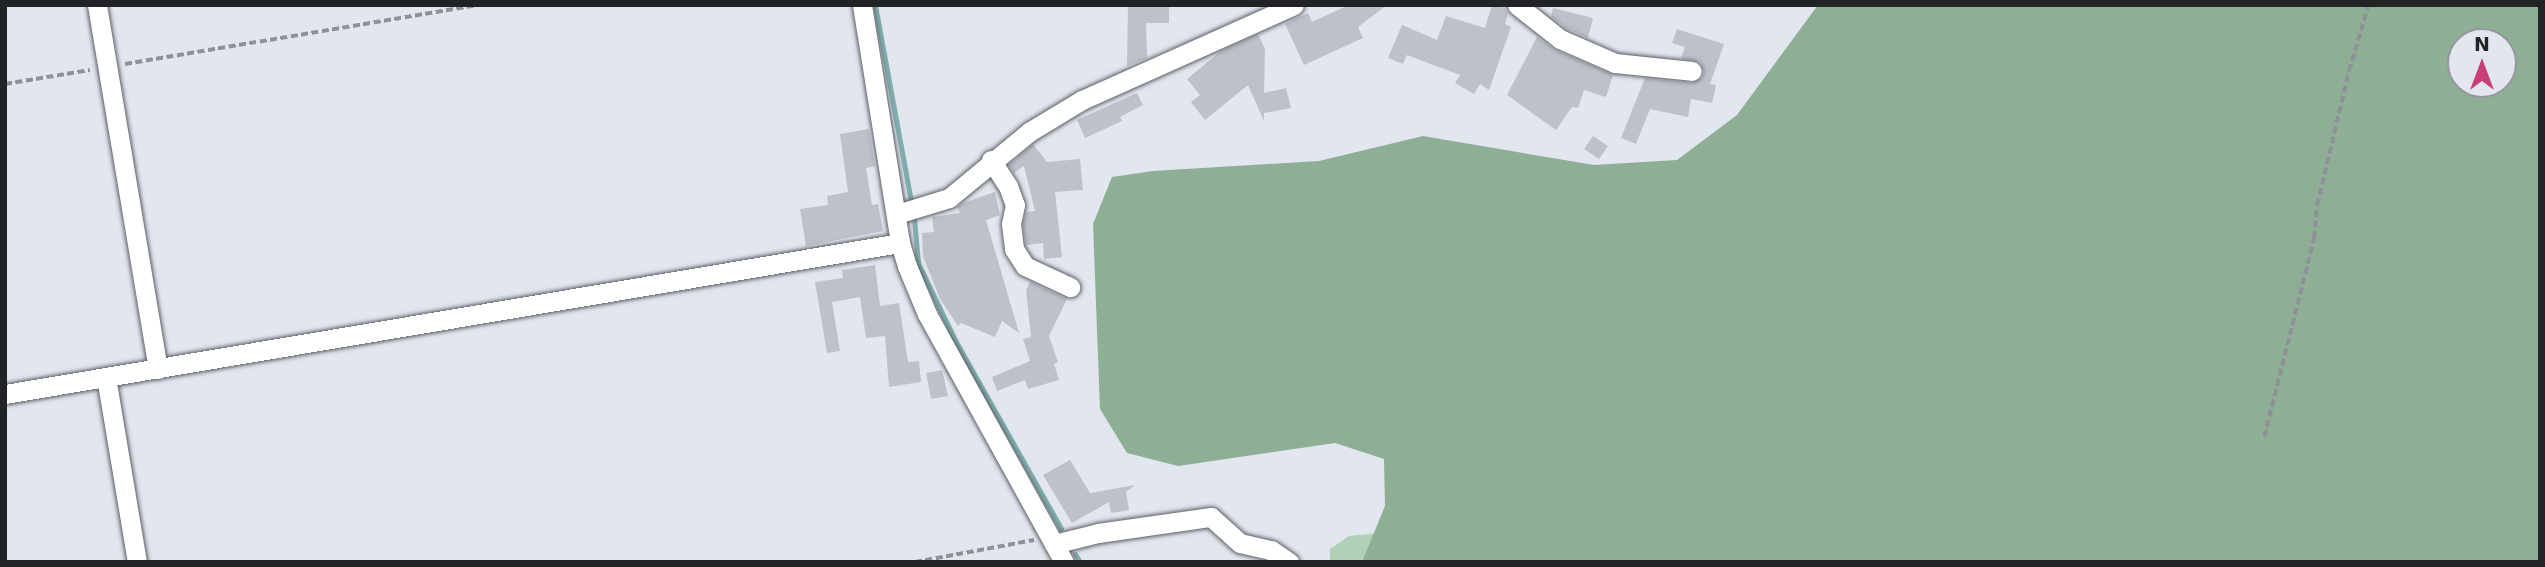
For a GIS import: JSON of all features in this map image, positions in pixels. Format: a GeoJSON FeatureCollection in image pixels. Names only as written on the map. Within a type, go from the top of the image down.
{"type":"FeatureCollection","features":[{"type":"Feature","properties":{"kind":"street"},"geometry":{"type":"LineString","coordinates":[[97,5],[158,369]]}},
{"type":"Feature","properties":{"kind":"street"},"geometry":{"type":"LineString","coordinates":[[862,5],[900,243],[927,314],[1064,562]]}},
{"type":"Feature","properties":{"kind":"street"},"geometry":{"type":"LineString","coordinates":[[897,214],[949,198],[991,160],[1029,132],[1082,100],[1294,5]]}},
{"type":"Feature","properties":{"kind":"street"},"geometry":{"type":"LineString","coordinates":[[1517,5],[1560,39],[1615,64],[1692,71]]}},
{"type":"Feature","properties":{"kind":"street"},"geometry":{"type":"LineString","coordinates":[[991,160],[1008,186],[1014,205],[1011,224],[1014,249],[1026,266],[1070,287]]}},
{"type":"Feature","properties":{"kind":"street"},"geometry":{"type":"LineString","coordinates":[[5,394],[900,243]]}},
{"type":"Feature","properties":{"kind":"street"},"geometry":{"type":"LineString","coordinates":[[106,377],[137,562]]}},
{"type":"Feature","properties":{"kind":"street"},"geometry":{"type":"LineString","coordinates":[[1051,539],[1211,517],[1240,543],[1271,550],[1289,562]]}},
{"type":"Feature","properties":{"kind":"path"},"geometry":{"type":"LineString","coordinates":[[5,84],[476,5]]}},
{"type":"Feature","properties":{"kind":"path"},"geometry":{"type":"LineString","coordinates":[[2264,438],[2314,238],[2318,205],[2349,71],[2368,5]]}},
{"type":"Feature","properties":{"kind":"path"},"geometry":{"type":"LineString","coordinates":[[915,562],[1051,539]]}},
{"type":"Feature","properties":{"kind":"green space"},"geometry":{"type":"Polygon","coordinates":[[[1818,5],[2540,5],[2540,562],[1362,562],[1385,506],[1384,459],[1335,443],[1178,466],[1127,453],[1100,409],[1093,224],[1112,177],[1153,171],[1319,161],[1423,136],[1594,165],[1677,160],[1737,115],[1818,5]]]}},
{"type":"Feature","properties":{"kind":"green space"},"geometry":{"type":"Polygon","coordinates":[[[1431,528],[1429,562],[1330,562],[1330,549],[1349,536],[1431,528]]]}},
{"type":"Feature","properties":{"kind":"building"},"geometry":{"type":"Polygon","coordinates":[[[1128,5],[1169,5],[1169,23],[1146,23],[1147,58],[1127,66],[1128,5]]]}},
{"type":"Feature","properties":{"kind":"building"},"geometry":{"type":"Polygon","coordinates":[[[1349,5],[1387,5],[1358,27],[1363,38],[1304,65],[1285,24],[1308,13],[1312,22],[1349,5]]]}},
{"type":"Feature","properties":{"kind":"building"},"geometry":{"type":"Polygon","coordinates":[[[1492,5],[1505,8],[1508,14],[1505,24],[1511,27],[1489,90],[1480,84],[1474,94],[1455,83],[1460,75],[1407,55],[1403,64],[1388,58],[1402,25],[1437,40],[1446,16],[1485,28],[1492,5]]]}},
{"type":"Feature","properties":{"kind":"building"},"geometry":{"type":"Polygon","coordinates":[[[1553,8],[1593,18],[1588,38],[1566,28],[1551,17],[1553,8]]]}},
{"type":"Feature","properties":{"kind":"building"},"geometry":{"type":"Polygon","coordinates":[[[1677,29],[1724,44],[1710,84],[1716,85],[1712,103],[1691,99],[1688,117],[1650,109],[1636,144],[1621,138],[1645,78],[1691,83],[1702,78],[1704,72],[1700,62],[1681,58],[1685,47],[1672,43],[1677,29]]]}},
{"type":"Feature","properties":{"kind":"building"},"geometry":{"type":"Polygon","coordinates":[[[1258,34],[1265,49],[1264,93],[1286,88],[1291,108],[1264,113],[1264,121],[1248,85],[1205,120],[1191,102],[1200,95],[1187,79],[1221,51],[1258,34]]]}},
{"type":"Feature","properties":{"kind":"building"},"geometry":{"type":"Polygon","coordinates":[[[1537,37],[1555,50],[1613,75],[1606,97],[1584,90],[1578,108],[1572,107],[1556,130],[1507,95],[1537,37]]]}},
{"type":"Feature","properties":{"kind":"building"},"geometry":{"type":"Polygon","coordinates":[[[1137,93],[1143,105],[1120,117],[1122,121],[1085,138],[1077,120],[1137,93]]]}},
{"type":"Feature","properties":{"kind":"building"},"geometry":{"type":"Polygon","coordinates":[[[869,129],[875,166],[866,168],[872,205],[878,204],[883,231],[806,246],[800,209],[828,205],[827,196],[848,192],[840,134],[869,129]]]}},
{"type":"Feature","properties":{"kind":"building"},"geometry":{"type":"Polygon","coordinates":[[[1593,136],[1608,146],[1599,159],[1584,149],[1593,136]]]}},
{"type":"Feature","properties":{"kind":"building"},"geometry":{"type":"Polygon","coordinates":[[[1033,144],[1047,162],[1080,159],[1083,190],[1055,192],[1062,257],[1044,259],[1043,243],[1026,245],[1023,225],[1026,212],[1035,211],[1024,166],[1014,173],[1009,165],[1033,144]]]}},
{"type":"Feature","properties":{"kind":"building"},"geometry":{"type":"Polygon","coordinates":[[[995,192],[1000,215],[986,220],[1019,333],[1002,321],[995,337],[961,323],[958,326],[940,299],[923,256],[922,233],[934,232],[932,217],[960,213],[957,207],[963,203],[995,192]]]}},
{"type":"Feature","properties":{"kind":"building"},"geometry":{"type":"Polygon","coordinates":[[[875,265],[880,306],[899,303],[908,362],[919,361],[921,382],[889,387],[885,336],[866,338],[860,297],[832,302],[840,351],[827,353],[815,282],[843,278],[842,270],[875,265]]]}},
{"type":"Feature","properties":{"kind":"building"},"geometry":{"type":"Polygon","coordinates":[[[1030,282],[1067,299],[1049,336],[1058,362],[1054,364],[1059,380],[1028,389],[1025,380],[997,391],[992,377],[1030,361],[1023,339],[1031,337],[1026,290],[1030,282]]]}},
{"type":"Feature","properties":{"kind":"building"},"geometry":{"type":"Polygon","coordinates":[[[942,370],[948,396],[931,399],[926,373],[942,370]]]}},
{"type":"Feature","properties":{"kind":"building"},"geometry":{"type":"Polygon","coordinates":[[[1070,460],[1090,493],[1135,485],[1126,492],[1129,510],[1111,513],[1109,502],[1072,523],[1043,475],[1070,460]]]}},
{"type":"Feature","properties":{"kind":"waterway"},"geometry":{"type":"LineString","coordinates":[[875,5],[911,202]]}},
{"type":"Feature","properties":{"kind":"waterway"},"geometry":{"type":"LineString","coordinates":[[914,218],[918,263],[956,342],[1061,528]]}},
{"type":"Feature","properties":{"kind":"waterway"},"geometry":{"type":"LineString","coordinates":[[1075,554],[1080,562]]}}]}
